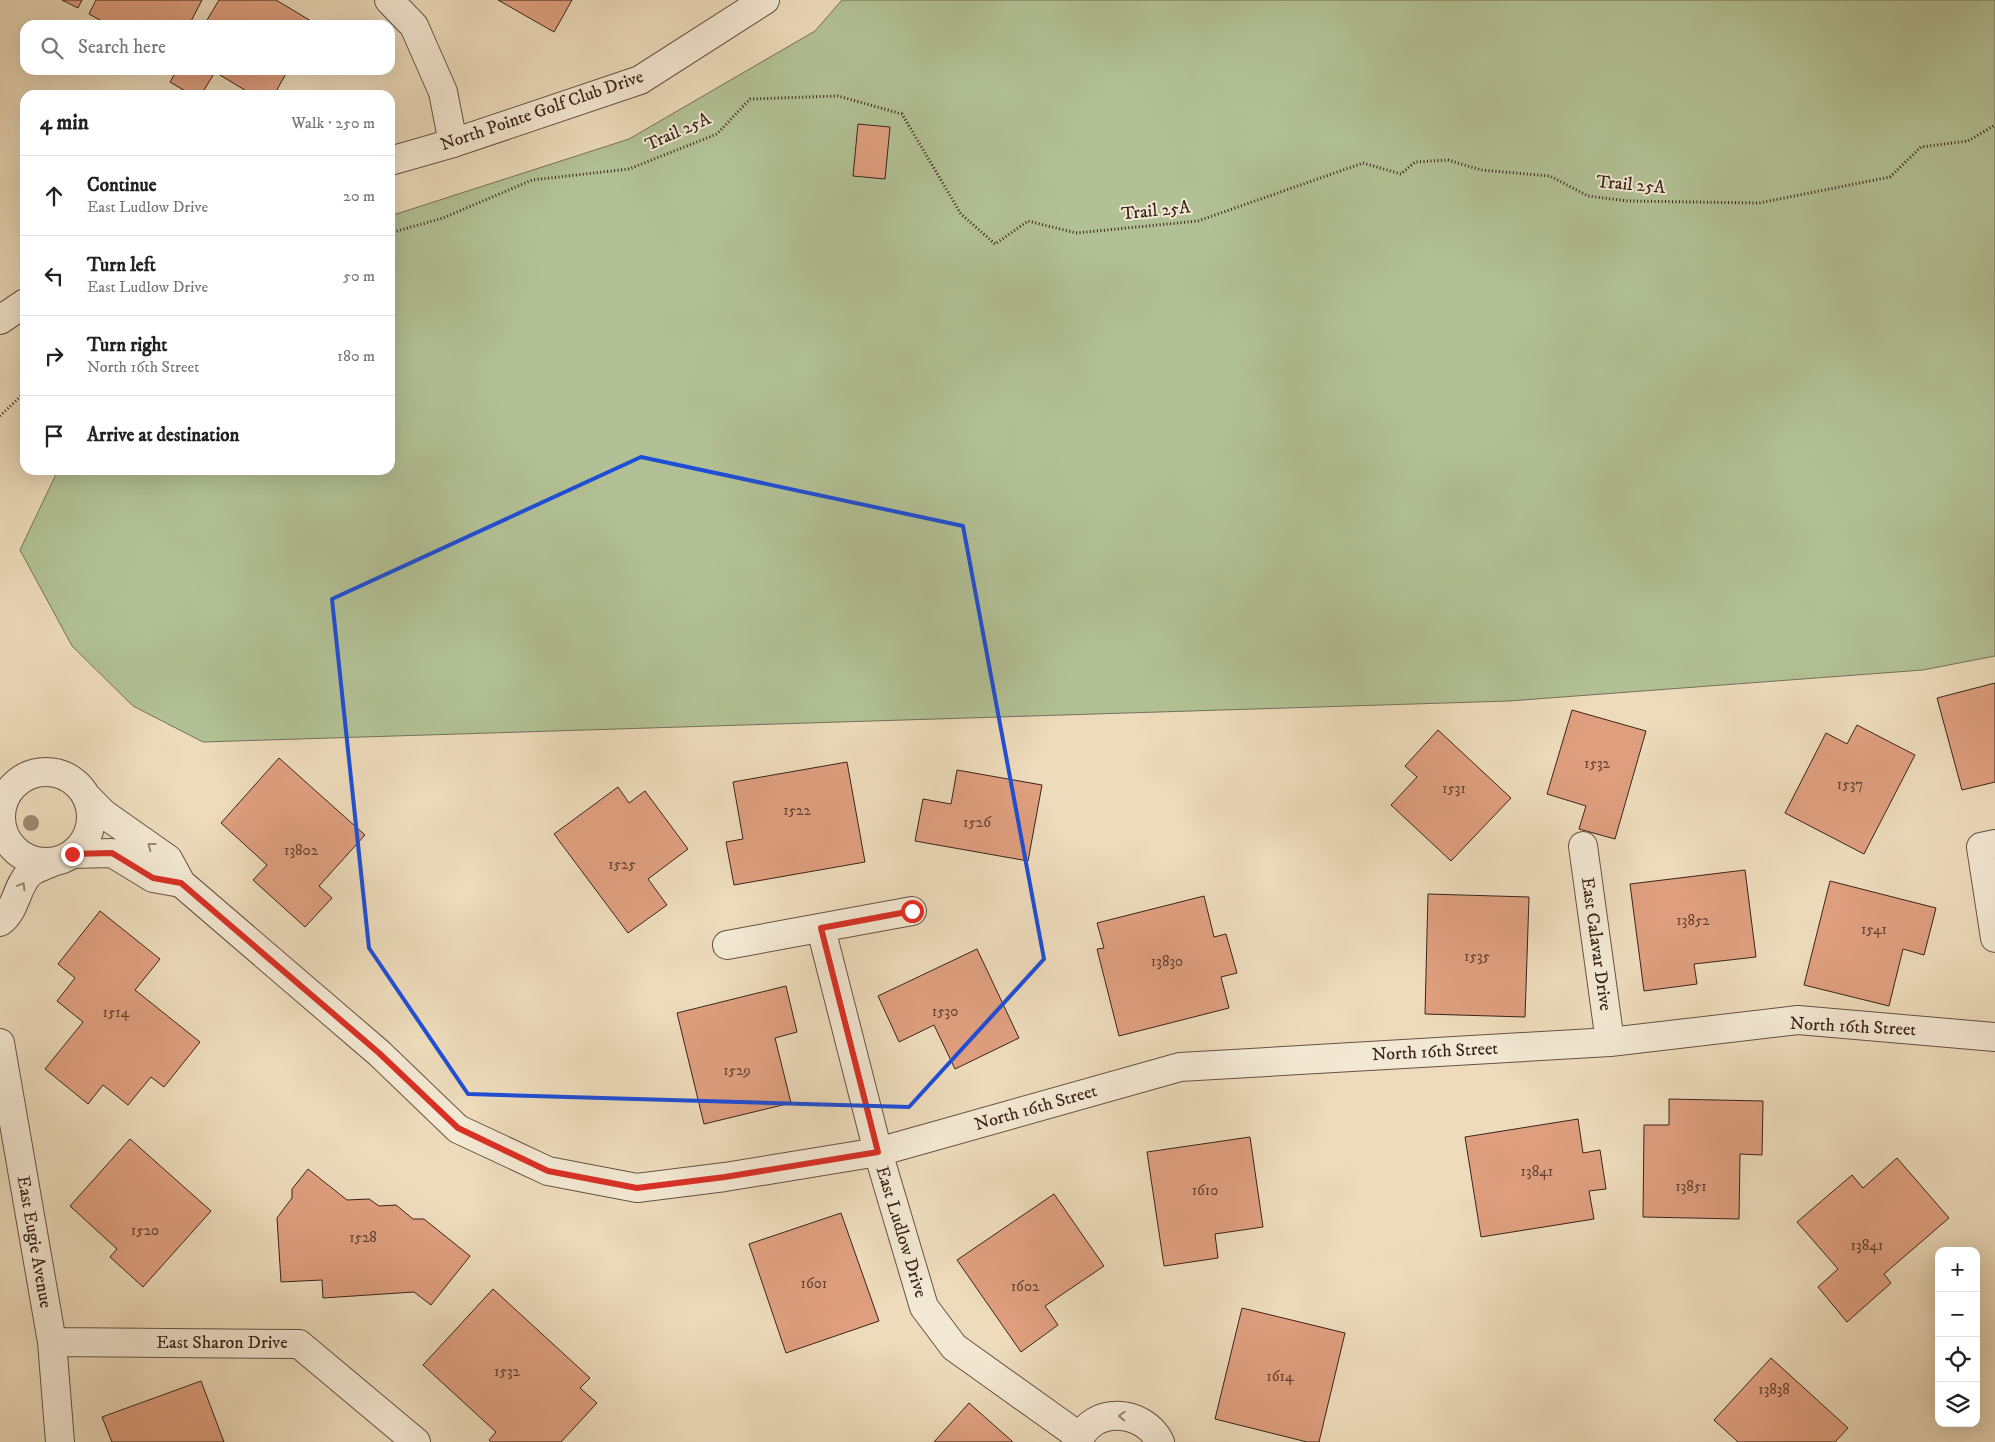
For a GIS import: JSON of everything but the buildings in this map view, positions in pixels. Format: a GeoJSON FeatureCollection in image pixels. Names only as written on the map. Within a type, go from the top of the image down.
{"type":"FeatureCollection","features":[{"type":"Feature","properties":{"kind":"street"},"geometry":{"type":"LineString","coordinates":[[388,0],[414,26],[444,92],[453,143]]}},
{"type":"Feature","properties":{"kind":"street","name":"North Pointe Golf Club Drive"},"geometry":{"type":"LineString","coordinates":[[395,160],[453,143],[640,80],[765,0]]}},
{"type":"Feature","properties":{"kind":"street"},"geometry":{"type":"LineString","coordinates":[[0,320],[20,306]]}},
{"type":"Feature","properties":{"kind":"street"},"geometry":{"type":"LineString","coordinates":[[0,922],[5,918],[19,889],[30,873],[64,858],[82,845],[90,828],[91,809],[87,797],[78,785],[66,776],[51,771],[36,772],[5,781],[0,828],[14,850],[26,858],[40,862],[64,858],[112,853],[153,878],[181,883]]}},
{"type":"Feature","properties":{"kind":"street","name":"North 16th Street"},"geometry":{"type":"LineString","coordinates":[[87,797],[104,814],[168,860],[181,883],[379,1053],[458,1128],[548,1171],[637,1188],[725,1177],[878,1152],[1180,1067],[1610,1042],[1798,1020],[1995,1037]]}},
{"type":"Feature","properties":{"kind":"street"},"geometry":{"type":"LineString","coordinates":[[1995,844],[1981,847],[1995,938]]}},
{"type":"Feature","properties":{"kind":"street","name":"East Calavar Drive"},"geometry":{"type":"LineString","coordinates":[[1583,846],[1610,1042]]}},
{"type":"Feature","properties":{"kind":"street"},"geometry":{"type":"LineString","coordinates":[[727,945],[912,911]]}},
{"type":"Feature","properties":{"kind":"street","name":"East Ludlow Drive"},"geometry":{"type":"LineString","coordinates":[[821,928],[878,1152],[924,1306],[954,1347],[1079,1439],[1088,1427],[1103,1418],[1123,1415],[1137,1418],[1148,1425],[1160,1442]]}},
{"type":"Feature","properties":{"kind":"street","name":"East Eugie Avenue"},"geometry":{"type":"LineString","coordinates":[[0,1043],[52,1342],[60,1442]]}},
{"type":"Feature","properties":{"kind":"street","name":"East Sharon Drive"},"geometry":{"type":"LineString","coordinates":[[52,1342],[299,1344],[416,1442]]}},
{"type":"Feature","properties":{"kind":"path","name":"Trail 25A"},"geometry":{"type":"LineString","coordinates":[[395,232],[443,218],[532,180],[629,168],[717,134],[750,99],[838,96],[902,114],[961,214],[995,244],[1028,221],[1076,233],[1198,221],[1363,163],[1401,174],[1415,162],[1448,160],[1481,170],[1550,176],[1588,196],[1648,202],[1759,203],[1890,177],[1921,146],[1968,141],[1995,125]]}},
{"type":"Feature","properties":{"kind":"path"},"geometry":{"type":"LineString","coordinates":[[0,416],[20,397]]}},
{"type":"Feature","properties":{"kind":"highlighted area"},"geometry":{"type":"Polygon","coordinates":[[[641,457],[963,526],[1044,959],[909,1107],[468,1094],[369,948],[332,599],[641,457]]]}},
{"type":"Feature","properties":{"kind":"green space"},"geometry":{"type":"Polygon","coordinates":[[[842,0],[1995,0],[1995,656],[1923,670],[1509,701],[203,742],[133,706],[72,646],[20,550],[56,475],[395,475],[395,214],[629,139],[815,31],[842,0]]]}},
{"type":"Feature","properties":{"kind":"route"},"geometry":{"type":"LineString","coordinates":[[72,854],[112,853],[153,878],[181,883],[379,1053],[458,1128],[548,1171],[637,1188],[725,1177],[878,1152],[821,928],[912,911]]}}]}
